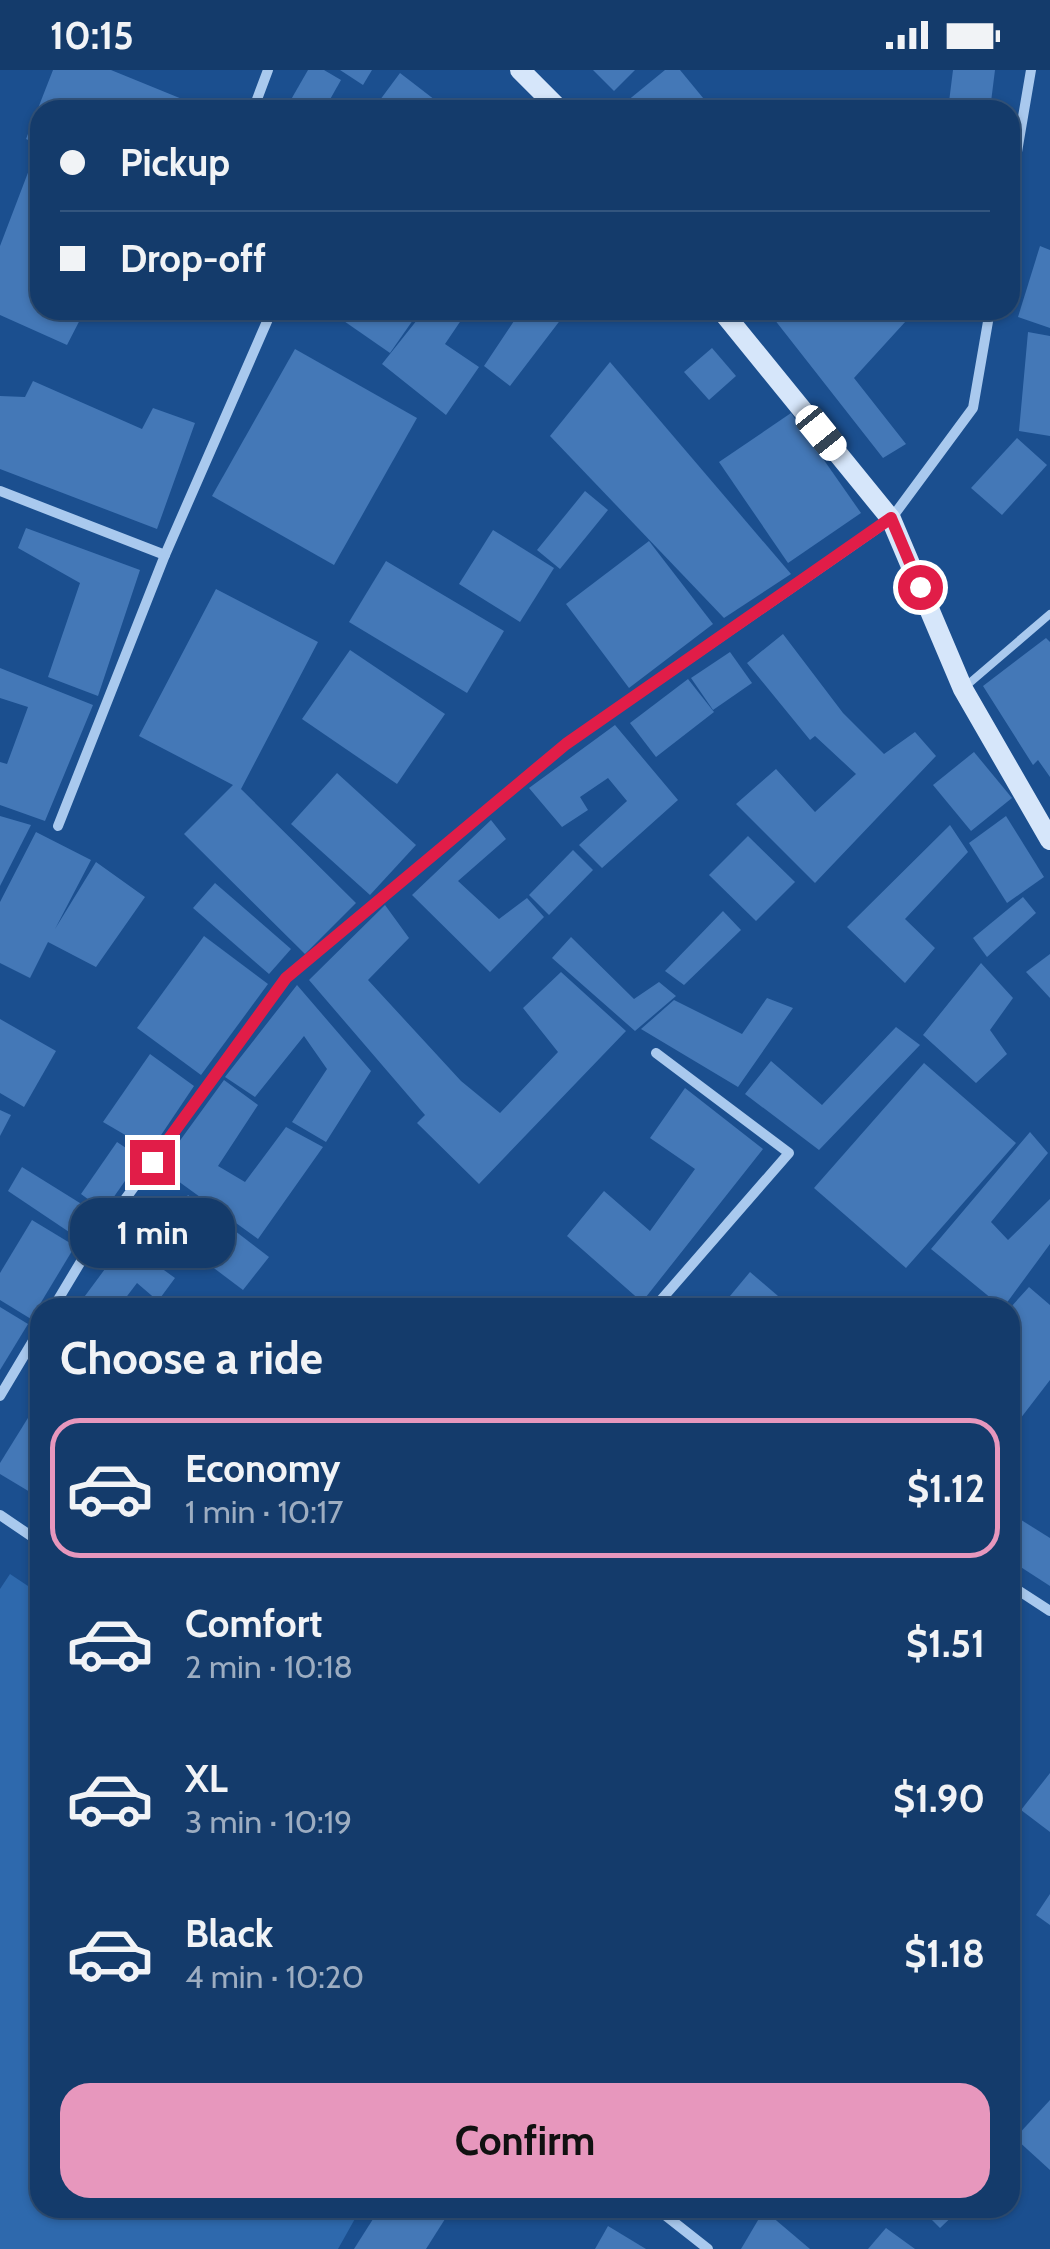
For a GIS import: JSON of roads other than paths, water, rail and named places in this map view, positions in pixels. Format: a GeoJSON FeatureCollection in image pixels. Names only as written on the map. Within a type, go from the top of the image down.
{"type":"FeatureCollection","features":[{"type":"Feature","properties":{"kind":"street"},"geometry":{"type":"LineString","coordinates":[[257,100],[268,70]]}},
{"type":"Feature","properties":{"kind":"street"},"geometry":{"type":"LineString","coordinates":[[520,70],[550,100]]}},
{"type":"Feature","properties":{"kind":"street"},"geometry":{"type":"LineString","coordinates":[[1020,134],[1031,70]]}},
{"type":"Feature","properties":{"kind":"street"},"geometry":{"type":"LineString","coordinates":[[58,826],[164,555],[268,320]]}},
{"type":"Feature","properties":{"kind":"street"},"geometry":{"type":"LineString","coordinates":[[729,320],[891,518],[963,689],[1050,840]]}},
{"type":"Feature","properties":{"kind":"street"},"geometry":{"type":"LineString","coordinates":[[59,1298],[86,1253],[286,978],[566,744],[891,518],[973,408],[988,320]]}},
{"type":"Feature","properties":{"kind":"street"},"geometry":{"type":"LineString","coordinates":[[0,491],[164,555]]}},
{"type":"Feature","properties":{"kind":"street"},"geometry":{"type":"LineString","coordinates":[[656,1053],[789,1152],[663,1298]]}},
{"type":"Feature","properties":{"kind":"street"},"geometry":{"type":"LineString","coordinates":[[0,1396],[30,1346]]}},
{"type":"Feature","properties":{"kind":"street"},"geometry":{"type":"LineString","coordinates":[[0,1515],[30,1535]]}},
{"type":"Feature","properties":{"kind":"street"},"geometry":{"type":"LineString","coordinates":[[1020,1591],[1050,1610]]}},
{"type":"Feature","properties":{"kind":"street"},"geometry":{"type":"LineString","coordinates":[[669,2218],[708,2249]]}},
{"type":"Feature","properties":{"kind":"lane"},"geometry":{"type":"LineString","coordinates":[[963,689],[1050,614]]}}]}
